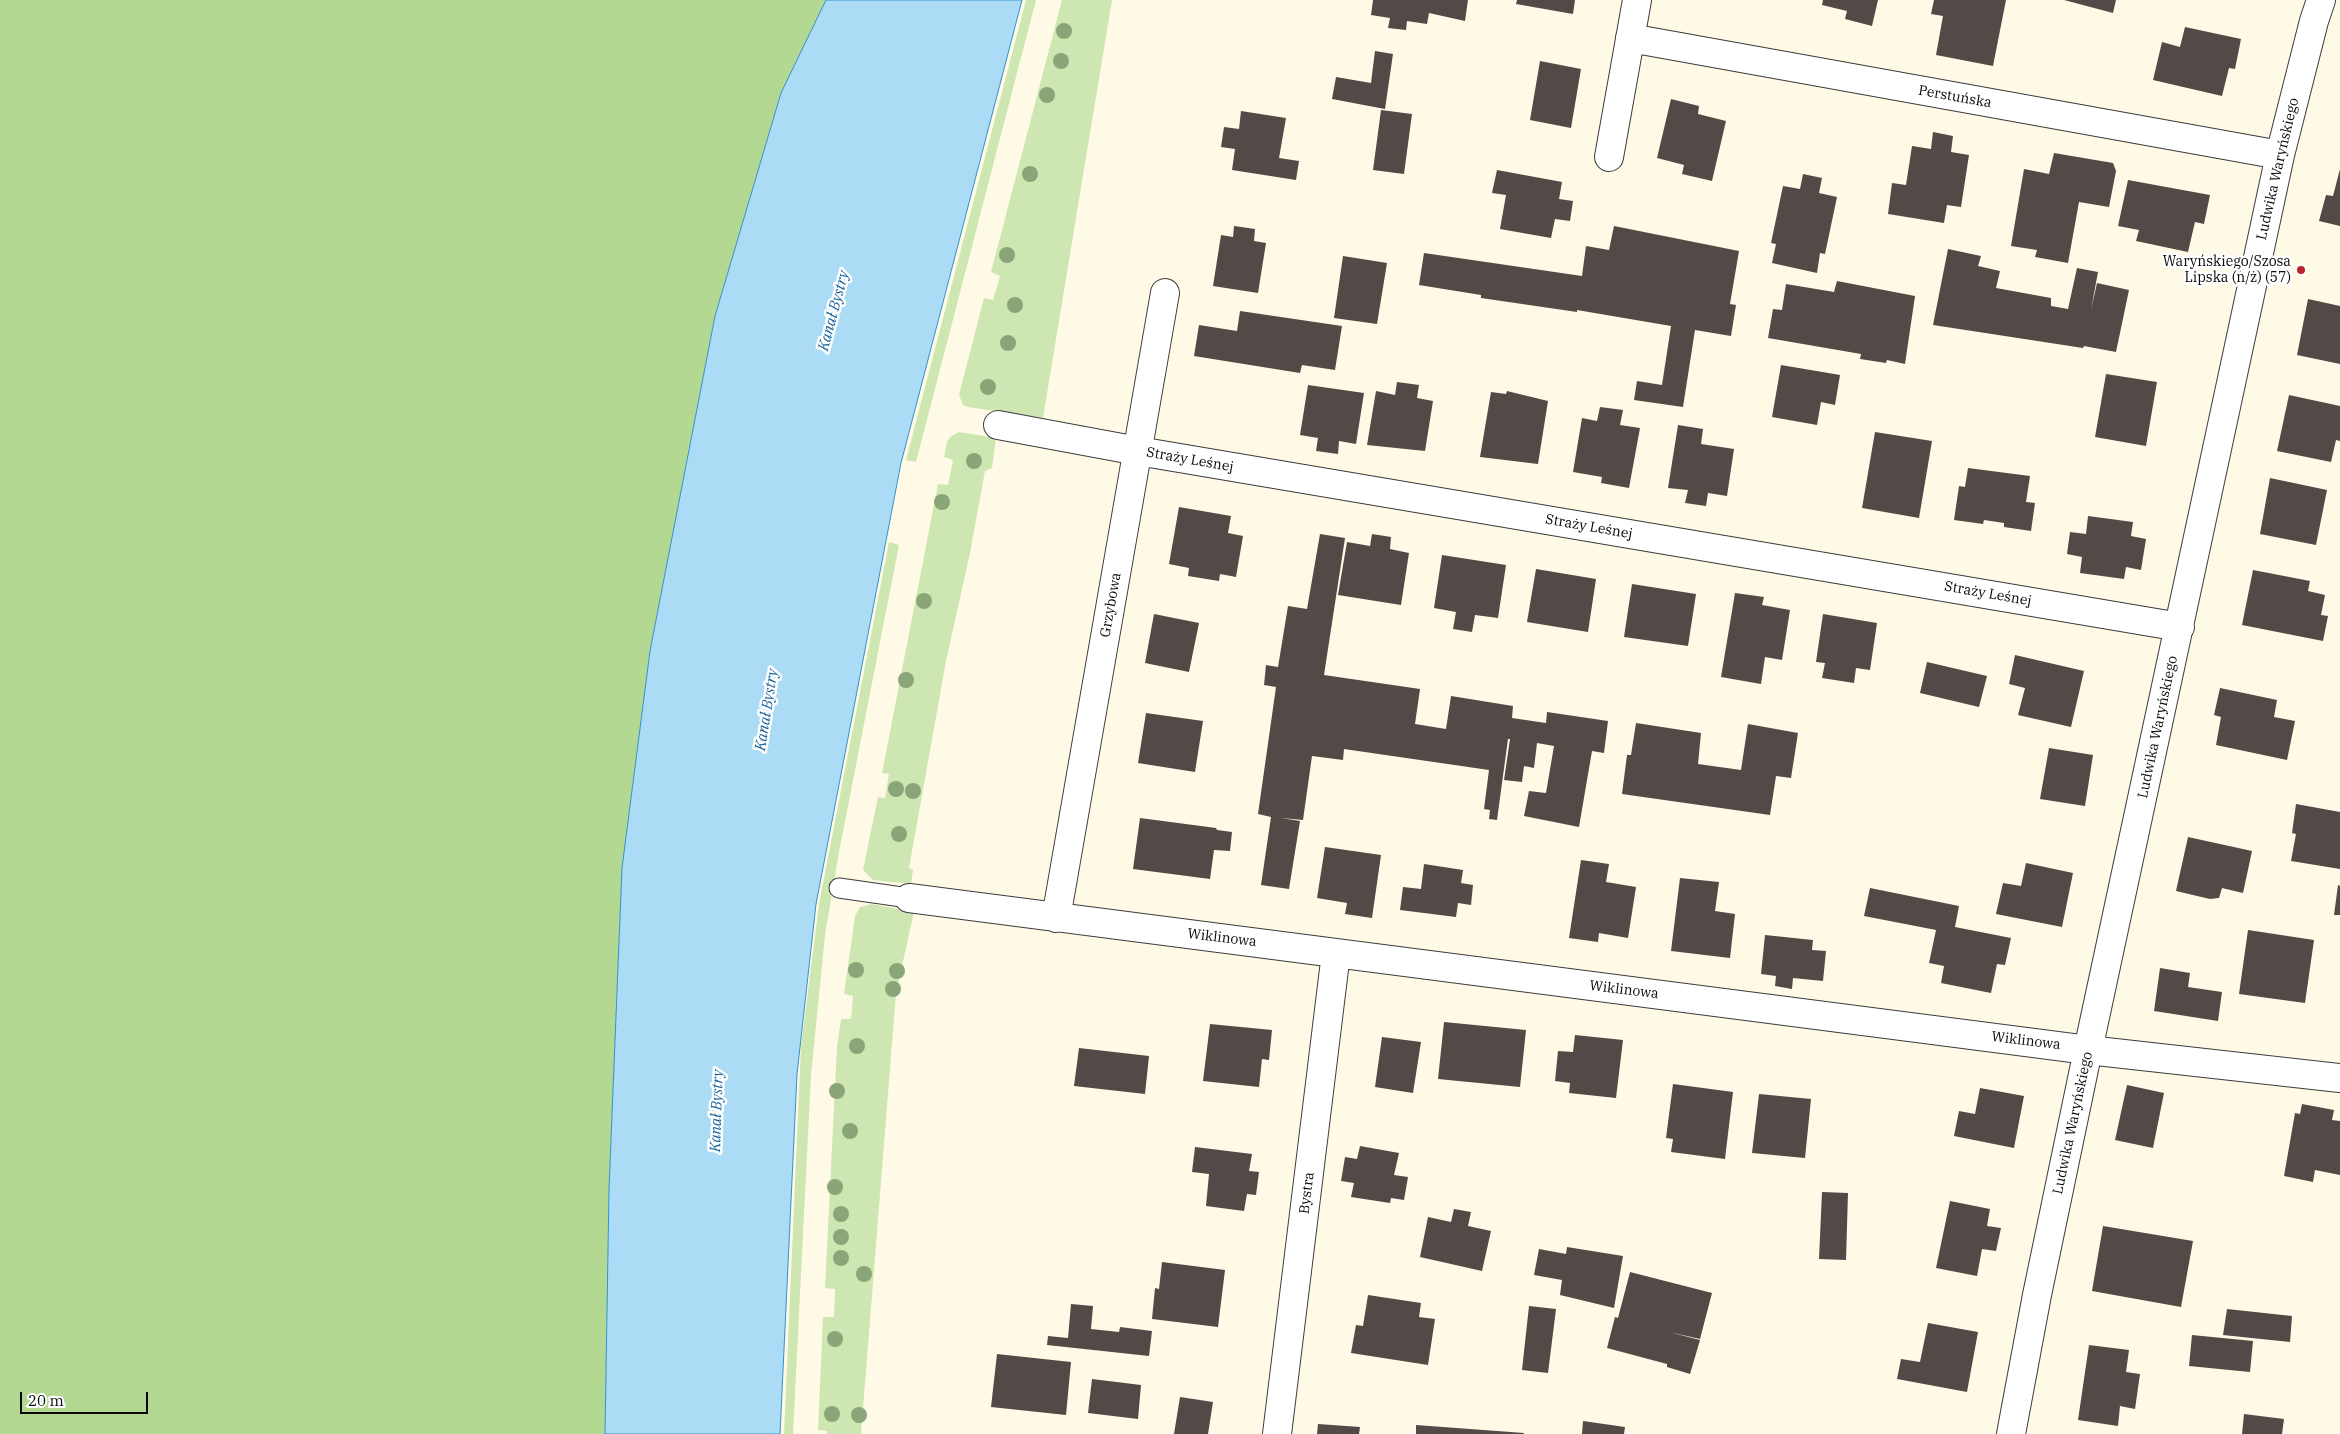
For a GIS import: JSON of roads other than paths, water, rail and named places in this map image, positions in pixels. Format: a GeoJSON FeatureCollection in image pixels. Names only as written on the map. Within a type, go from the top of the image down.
{"type":"FeatureCollection","features":[{"type":"Feature","properties":{"kind":"street"},"geometry":{"type":"LineString","coordinates":[[1610,157],[1637,0]]}},
{"type":"Feature","properties":{"kind":"street","name":"Ludwika Waryńskiego"},"geometry":{"type":"LineString","coordinates":[[2011,1434],[2037,1294],[2088,1050],[2280,156],[2317,7]]}},
{"type":"Feature","properties":{"kind":"street","name":"Perstuńska"},"geometry":{"type":"LineString","coordinates":[[1630,38],[2280,156]]}},
{"type":"Feature","properties":{"kind":"street","name":"Grzybowa"},"geometry":{"type":"LineString","coordinates":[[1056,918],[1165,293]]}},
{"type":"Feature","properties":{"kind":"street","name":"Straży Leśnej"},"geometry":{"type":"LineString","coordinates":[[998,425],[1138,451],[2180,626]]}},
{"type":"Feature","properties":{"kind":"street","name":"Wiklinowa"},"geometry":{"type":"LineString","coordinates":[[909,898],[2088,1050],[2340,1078]]}},
{"type":"Feature","properties":{"kind":"street","name":"Bystra"},"geometry":{"type":"LineString","coordinates":[[1277,1434],[1336,953]]}},
{"type":"Feature","properties":{"kind":"lane"},"geometry":{"type":"LineString","coordinates":[[839,888],[909,898]]}},
{"type":"Feature","properties":{"kind":"water","name":"Kanał Bystry"},"geometry":{"type":"Polygon","coordinates":[[[826,0],[1022,0],[901,463],[816,904],[797,1074],[780,1434],[605,1434],[609,1189],[622,868],[650,651],[715,316],[781,93],[826,0]]]}},
{"type":"Feature","properties":{"kind":"place","name":"Waryńskiego/Szosa Lipska (n/ż) (57)"},"geometry":{"type":"Point","coordinates":[2301,270]}}]}
